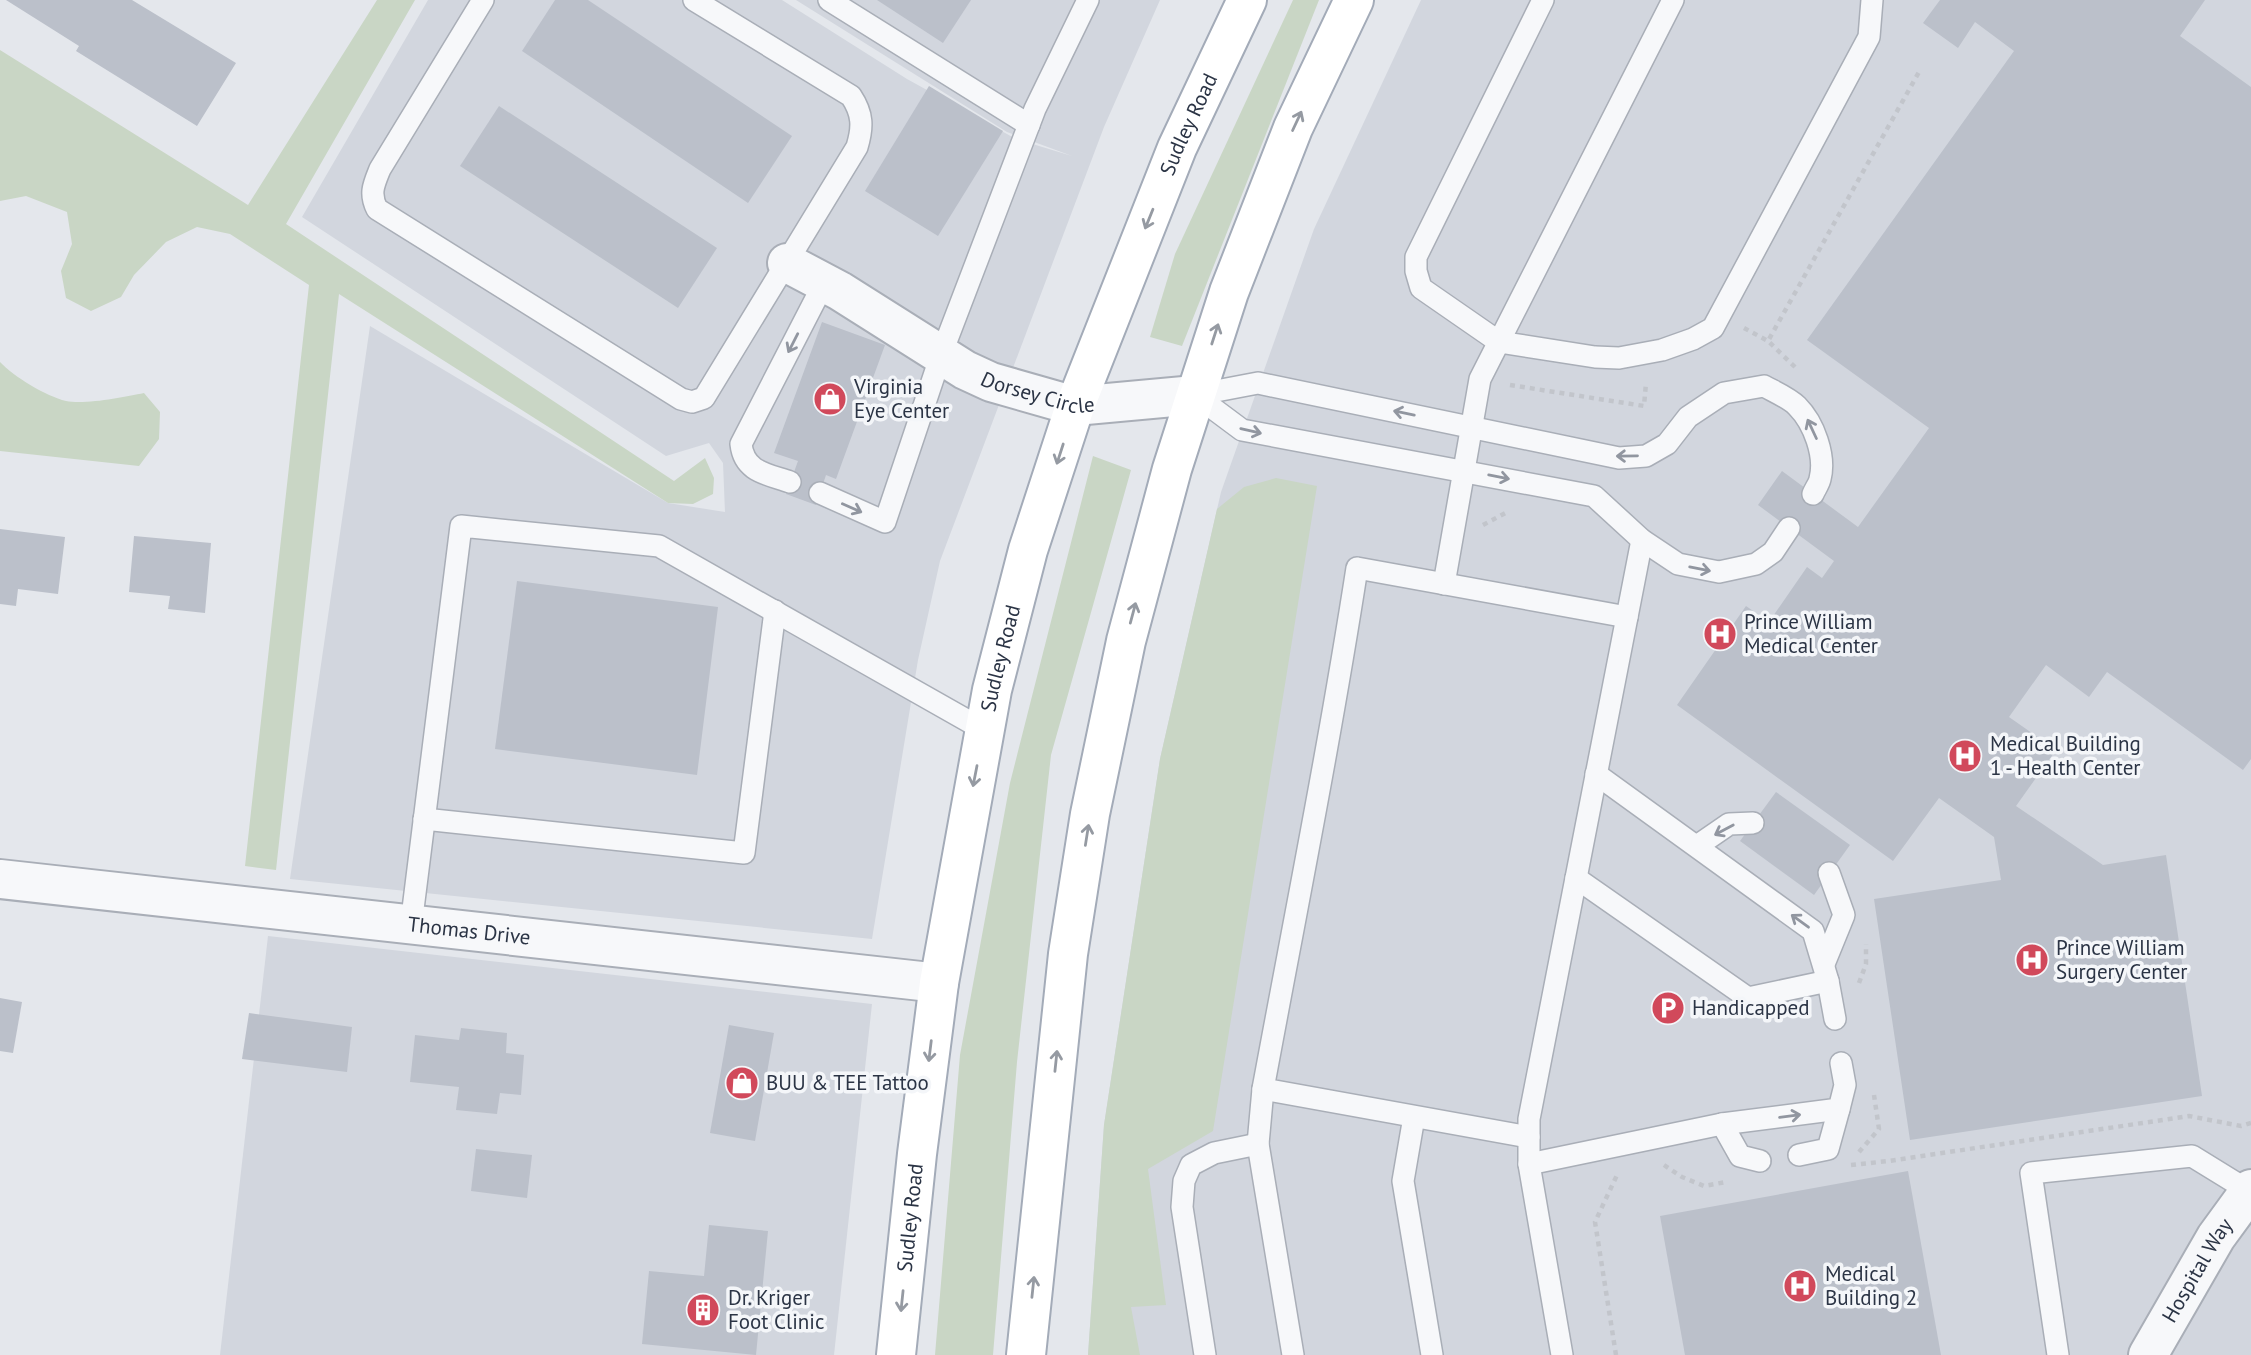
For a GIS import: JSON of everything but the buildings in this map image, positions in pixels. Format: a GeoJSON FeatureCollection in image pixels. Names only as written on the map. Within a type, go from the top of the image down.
{"type":"FeatureCollection","features":[{"type":"Feature","properties":{"kind":"main road"},"geometry":{"type":"LineString","coordinates":[[1026,1355],[1068,954],[1087,829],[1126,640],[1172,469],[1228,292],[1293,128],[1354,0]]}},
{"type":"Feature","properties":{"kind":"main road","name":"Sudley Road"},"geometry":{"type":"LineString","coordinates":[[896,1355],[917,1154],[939,983],[992,690],[1028,550],[1075,406],[1177,148],[1244,1]]}},
{"type":"Feature","properties":{"kind":"street","name":"Dorsey Circle"},"geometry":{"type":"LineString","coordinates":[[787,263],[991,382],[1075,406],[1195,395]]}},
{"type":"Feature","properties":{"kind":"street","name":"Thomas Drive"},"geometry":{"type":"LineString","coordinates":[[0,879],[939,983]]}},
{"type":"Feature","properties":{"kind":"street","name":"Hospital Way"},"geometry":{"type":"LineString","coordinates":[[2148,1355],[2216,1237],[2250,1190]]}},
{"type":"Feature","properties":{"kind":"lane"},"geometry":{"type":"LineString","coordinates":[[483,0],[380,169],[371,190],[377,209],[681,399],[692,402],[704,398],[858,147],[863,128],[860,109],[851,96],[694,0]]}},
{"type":"Feature","properties":{"kind":"lane"},"geometry":{"type":"LineString","coordinates":[[828,0],[1029,125]]}},
{"type":"Feature","properties":{"kind":"lane"},"geometry":{"type":"LineString","coordinates":[[820,493],[885,522],[941,355],[1029,125],[1088,0]]}},
{"type":"Feature","properties":{"kind":"lane"},"geometry":{"type":"LineString","coordinates":[[1543,0],[1416,257],[1416,271],[1421,288],[1499,342],[1595,357],[1619,358],[1662,350],[1693,339],[1713,328],[1869,37],[1872,0]]}},
{"type":"Feature","properties":{"kind":"lane"},"geometry":{"type":"LineString","coordinates":[[1444,584],[1480,379],[1673,0]]}},
{"type":"Feature","properties":{"kind":"lane"},"geometry":{"type":"LineString","coordinates":[[790,482],[751,467],[743,455],[741,444],[824,283]]}},
{"type":"Feature","properties":{"kind":"lane"},"geometry":{"type":"LineString","coordinates":[[1195,395],[1258,383],[1619,457],[1646,456],[1667,444],[1688,417],[1724,393],[1764,386],[1797,405],[1810,422],[1820,458],[1820,478],[1813,494]]}},
{"type":"Feature","properties":{"kind":"lane"},"geometry":{"type":"LineString","coordinates":[[1195,395],[1242,430],[1594,496],[1642,540],[1678,564],[1719,572],[1756,564],[1773,552],[1789,528]]}},
{"type":"Feature","properties":{"kind":"lane"},"geometry":{"type":"LineString","coordinates":[[411,925],[461,526],[659,545],[984,730]]}},
{"type":"Feature","properties":{"kind":"lane"},"geometry":{"type":"LineString","coordinates":[[1562,1355],[1529,1164],[1529,1119],[1642,540]]}},
{"type":"Feature","properties":{"kind":"lane"},"geometry":{"type":"LineString","coordinates":[[1293,1355],[1258,1144],[1263,1089],[1324,768],[1357,568],[1627,617]]}},
{"type":"Feature","properties":{"kind":"lane"},"geometry":{"type":"LineString","coordinates":[[424,819],[744,853],[775,611]]}},
{"type":"Feature","properties":{"kind":"lane"},"geometry":{"type":"LineString","coordinates":[[1596,774],[1813,931],[1826,972],[1835,1019]]}},
{"type":"Feature","properties":{"kind":"lane"},"geometry":{"type":"LineString","coordinates":[[1698,846],[1730,824],[1753,823]]}},
{"type":"Feature","properties":{"kind":"lane"},"geometry":{"type":"LineString","coordinates":[[1826,972],[1844,915],[1829,873]]}},
{"type":"Feature","properties":{"kind":"lane"},"geometry":{"type":"LineString","coordinates":[[1576,878],[1748,998],[1826,972]]}},
{"type":"Feature","properties":{"kind":"lane"},"geometry":{"type":"LineString","coordinates":[[1799,1155],[1828,1149],[1845,1085],[1841,1063]]}},
{"type":"Feature","properties":{"kind":"lane"},"geometry":{"type":"LineString","coordinates":[[1263,1089],[1529,1137]]}},
{"type":"Feature","properties":{"kind":"lane"},"geometry":{"type":"LineString","coordinates":[[1529,1164],[1722,1124],[1839,1109]]}},
{"type":"Feature","properties":{"kind":"lane"},"geometry":{"type":"LineString","coordinates":[[1414,1116],[1403,1181],[1432,1355]]}},
{"type":"Feature","properties":{"kind":"lane"},"geometry":{"type":"LineString","coordinates":[[1722,1124],[1740,1156],[1760,1161]]}},
{"type":"Feature","properties":{"kind":"lane"},"geometry":{"type":"LineString","coordinates":[[1205,1355],[1182,1207],[1184,1181],[1191,1165],[1214,1153],[1258,1144]]}},
{"type":"Feature","properties":{"kind":"lane"},"geometry":{"type":"LineString","coordinates":[[2059,1355],[2031,1173],[2192,1156],[2250,1190]]}},
{"type":"Feature","properties":{"kind":"path"},"geometry":{"type":"LineString","coordinates":[[1804,376],[1768,341],[1919,72]]}},
{"type":"Feature","properties":{"kind":"path"},"geometry":{"type":"LineString","coordinates":[[1455,526],[1478,528],[1508,511],[1519,512]]}},
{"type":"Feature","properties":{"kind":"path"},"geometry":{"type":"LineString","coordinates":[[1653,1166],[1664,1165],[1682,1177],[1704,1186],[1738,1180]]}},
{"type":"Feature","properties":{"kind":"path"},"geometry":{"type":"LineString","coordinates":[[1616,1355],[1595,1222],[1620,1169]]}},
{"type":"Feature","properties":{"kind":"shaded area"},"geometry":{"type":"Polygon","coordinates":[[[428,0],[782,0],[907,79],[1016,139],[1072,156],[1007,132],[796,0],[1160,0],[1104,127],[940,561],[918,660],[872,939],[290,879],[370,326],[668,503],[725,512],[723,463],[709,443],[666,456],[302,217],[428,0]]]}},
{"type":"Feature","properties":{"kind":"shaded area","name":"Prince William Medical Center"},"geometry":{"type":"Polygon","coordinates":[[[1421,0],[2251,0],[2251,1355],[1088,1355],[1104,1125],[1160,759],[1221,492],[1314,229],[1421,0]]]}},
{"type":"Feature","properties":{"kind":"shaded area"},"geometry":{"type":"Polygon","coordinates":[[[268,936],[872,1004],[834,1355],[220,1355],[268,936]]]}},
{"type":"Feature","properties":{"kind":"green space"},"geometry":{"type":"Polygon","coordinates":[[[377,0],[415,0],[286,224],[674,481],[705,458],[714,478],[713,494],[693,504],[668,503],[339,294],[276,870],[245,866],[309,285],[230,234],[197,227],[166,242],[134,275],[121,297],[91,311],[66,298],[61,271],[72,244],[67,212],[26,196],[0,201],[0,50],[248,205],[377,0]]]}},
{"type":"Feature","properties":{"kind":"green space"},"geometry":{"type":"Polygon","coordinates":[[[1293,0],[1319,0],[1182,346],[1150,337],[1175,254],[1293,0]]]}},
{"type":"Feature","properties":{"kind":"green space"},"geometry":{"type":"Polygon","coordinates":[[[0,362],[31,385],[66,401],[94,401],[144,393],[160,412],[159,439],[139,466],[0,451],[0,362]]]}},
{"type":"Feature","properties":{"kind":"green space"},"geometry":{"type":"Polygon","coordinates":[[[1093,456],[1131,470],[1051,755],[1017,1062],[993,1355],[935,1355],[960,1055],[1010,783],[1093,456]]]}},
{"type":"Feature","properties":{"kind":"green space"},"geometry":{"type":"Polygon","coordinates":[[[1276,478],[1317,486],[1213,1131],[1148,1169],[1166,1305],[1131,1307],[1140,1355],[1088,1355],[1104,1125],[1160,759],[1217,509],[1244,487],[1276,478]]]}},
{"type":"Feature","properties":{"kind":"place","name":"Virginia Eye Center"},"geometry":{"type":"Point","coordinates":[830,399]}},
{"type":"Feature","properties":{"kind":"place","name":"Prince William Medical Center"},"geometry":{"type":"Point","coordinates":[1720,634]}},
{"type":"Feature","properties":{"kind":"place","name":"Medical Building 1 - Health Center"},"geometry":{"type":"Point","coordinates":[1965,756]}},
{"type":"Feature","properties":{"kind":"place","name":"Prince William Surgery Center"},"geometry":{"type":"Point","coordinates":[2032,960]}},
{"type":"Feature","properties":{"kind":"place","name":"Handicapped"},"geometry":{"type":"Point","coordinates":[1668,1008]}},
{"type":"Feature","properties":{"kind":"place","name":"BUU & TEE Tattoo"},"geometry":{"type":"Point","coordinates":[742,1083]}},
{"type":"Feature","properties":{"kind":"place","name":"Medical Building 2"},"geometry":{"type":"Point","coordinates":[1800,1286]}},
{"type":"Feature","properties":{"kind":"place","name":"Dr. Kriger Foot Clinic"},"geometry":{"type":"Point","coordinates":[703,1310]}}]}
